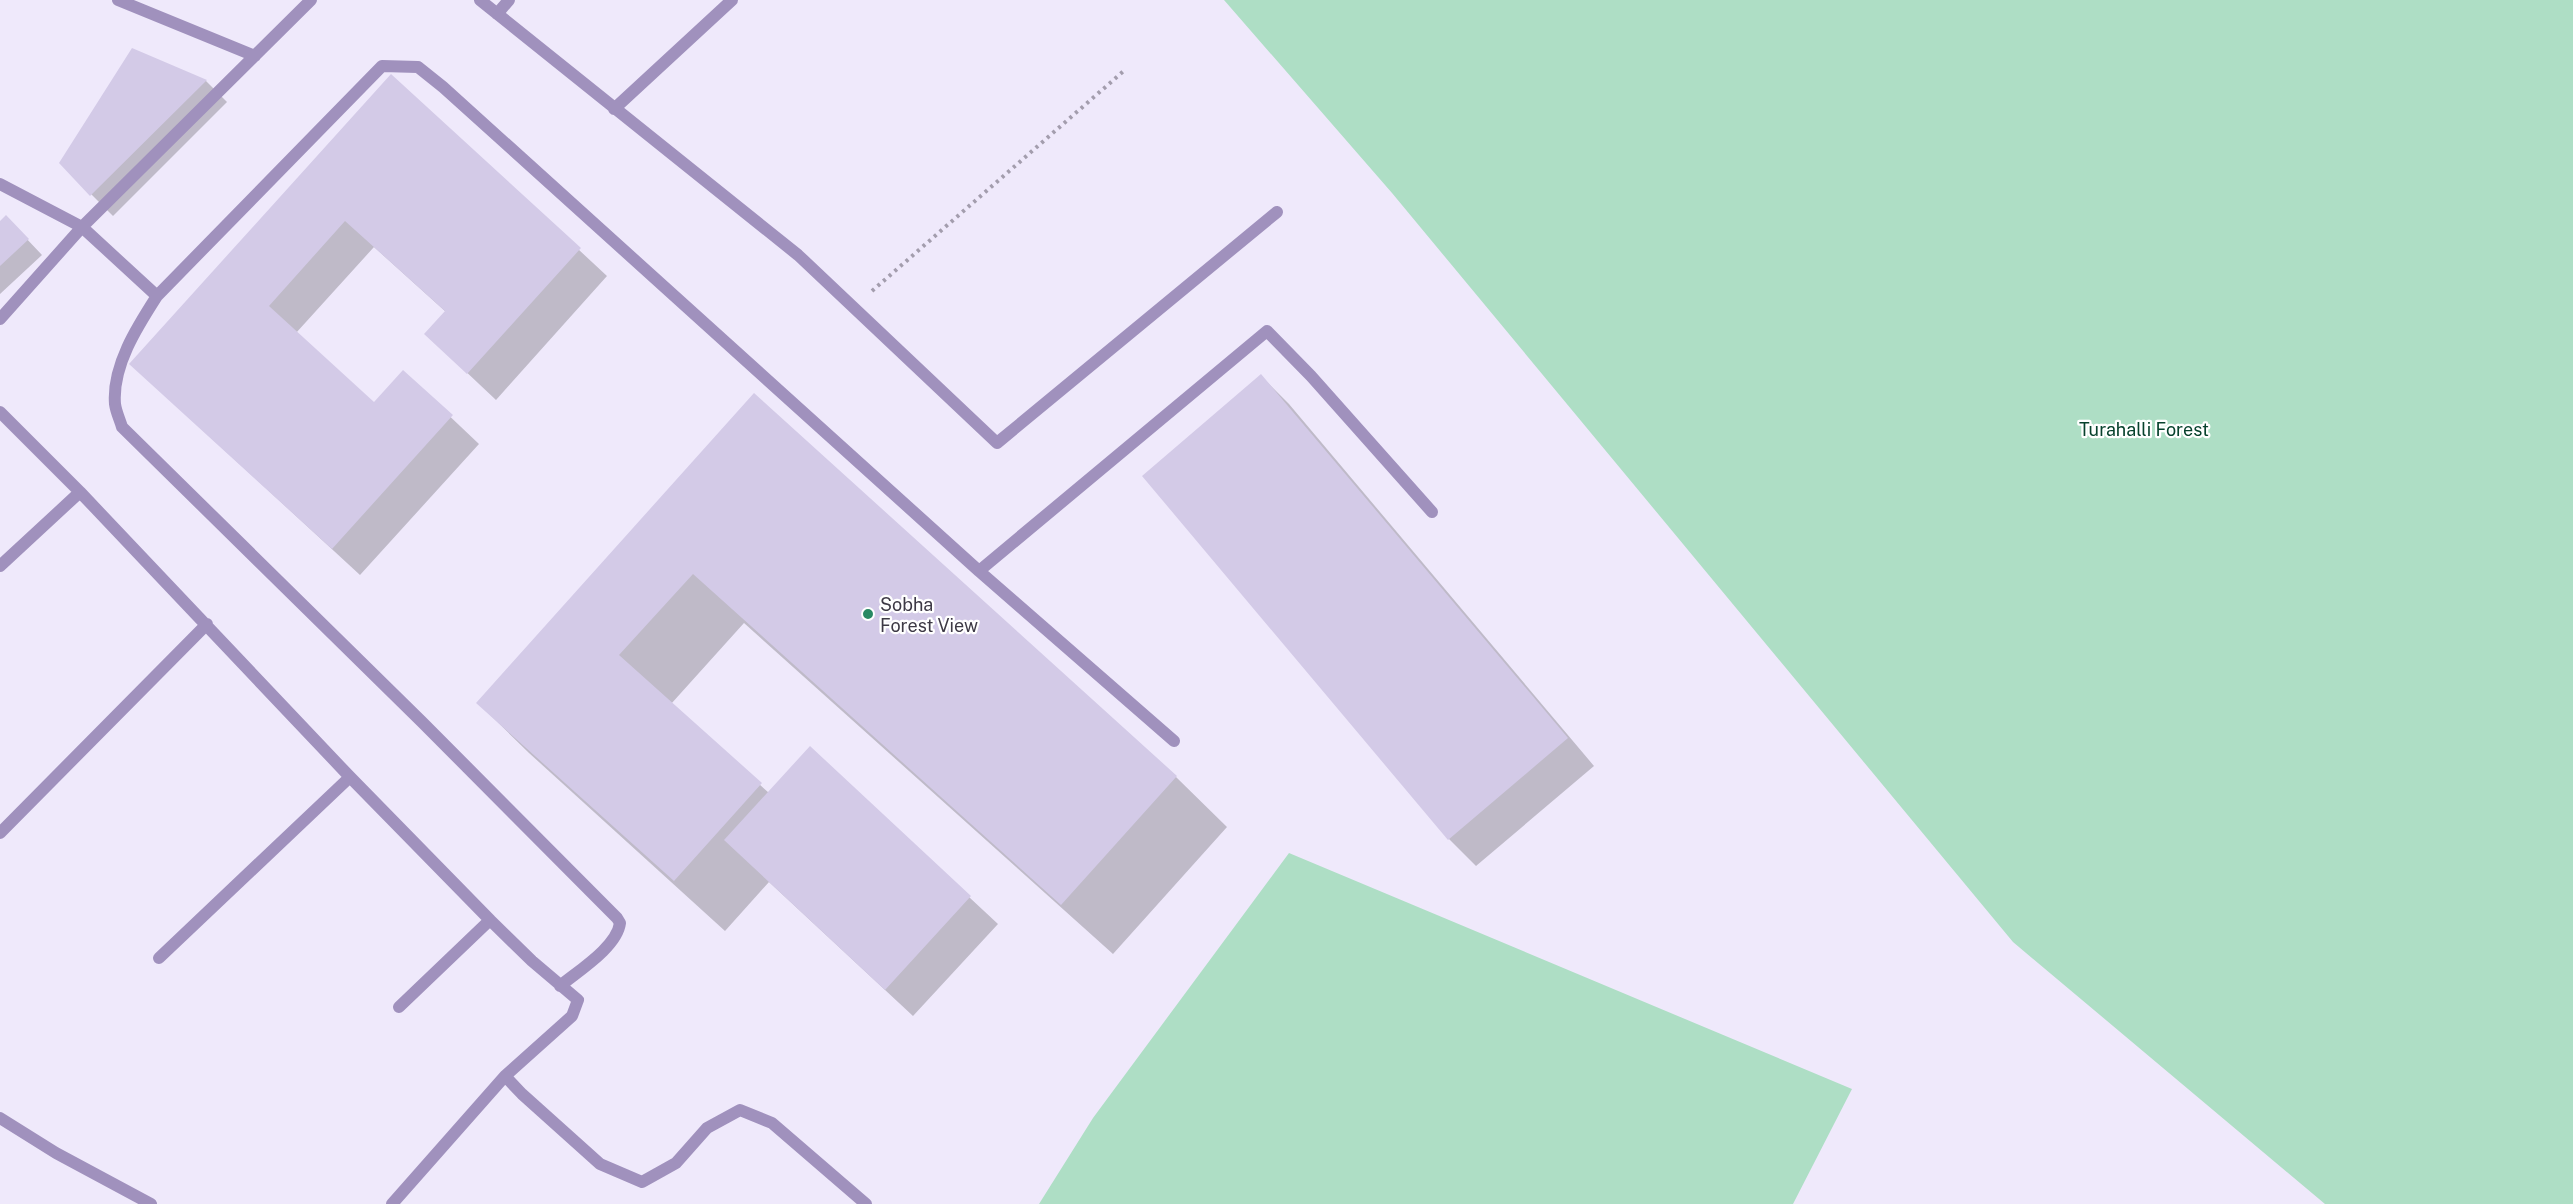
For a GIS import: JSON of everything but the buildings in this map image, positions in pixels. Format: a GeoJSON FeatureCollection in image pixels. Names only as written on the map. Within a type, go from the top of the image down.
{"type":"FeatureCollection","features":[{"type":"Feature","properties":{"kind":"street"},"geometry":{"type":"LineString","coordinates":[[118,0],[255,56]]}},
{"type":"Feature","properties":{"kind":"street"},"geometry":{"type":"LineString","coordinates":[[0,319],[82,227],[310,0]]}},
{"type":"Feature","properties":{"kind":"street"},"geometry":{"type":"LineString","coordinates":[[480,0],[798,255],[997,443],[1277,212]]}},
{"type":"Feature","properties":{"kind":"street"},"geometry":{"type":"LineString","coordinates":[[497,14],[509,0]]}},
{"type":"Feature","properties":{"kind":"street"},"geometry":{"type":"LineString","coordinates":[[614,109],[732,0]]}},
{"type":"Feature","properties":{"kind":"street"},"geometry":{"type":"LineString","coordinates":[[560,986],[601,953],[614,938],[619,930],[620,923],[617,918],[122,427],[115,405],[117,376],[134,333],[157,296],[382,66],[418,68],[594,222],[979,571],[1174,741]]}},
{"type":"Feature","properties":{"kind":"street"},"geometry":{"type":"LineString","coordinates":[[0,184],[82,227],[157,296]]}},
{"type":"Feature","properties":{"kind":"street"},"geometry":{"type":"LineString","coordinates":[[979,571],[1267,331],[1311,376],[1432,512]]}},
{"type":"Feature","properties":{"kind":"street"},"geometry":{"type":"LineString","coordinates":[[0,412],[80,492],[350,777],[490,920],[578,1000],[572,1016],[505,1076],[392,1204]]}},
{"type":"Feature","properties":{"kind":"street"},"geometry":{"type":"LineString","coordinates":[[0,566],[80,492]]}},
{"type":"Feature","properties":{"kind":"street"},"geometry":{"type":"LineString","coordinates":[[0,834],[207,624]]}},
{"type":"Feature","properties":{"kind":"street"},"geometry":{"type":"LineString","coordinates":[[159,958],[350,777]]}},
{"type":"Feature","properties":{"kind":"street"},"geometry":{"type":"LineString","coordinates":[[399,1007],[490,920]]}},
{"type":"Feature","properties":{"kind":"street"},"geometry":{"type":"LineString","coordinates":[[505,1076],[600,1164],[642,1182],[676,1163],[706,1128],[740,1110],[772,1123],[867,1204]]}},
{"type":"Feature","properties":{"kind":"street"},"geometry":{"type":"LineString","coordinates":[[0,1118],[56,1153],[151,1204]]}},
{"type":"Feature","properties":{"kind":"path"},"geometry":{"type":"LineString","coordinates":[[853,307],[1126,69]]}},
{"type":"Feature","properties":{"kind":"green space","name":"Turahalli Forest"},"geometry":{"type":"Polygon","coordinates":[[[1224,0],[2573,0],[2573,1204],[2325,1204],[2013,942],[1392,193],[1224,0]]]}},
{"type":"Feature","properties":{"kind":"green space"},"geometry":{"type":"Polygon","coordinates":[[[1289,853],[1852,1089],[1793,1204],[1039,1204],[1093,1118],[1289,853]]]}},
{"type":"Feature","properties":{"kind":"place","name":"Sobha Forest View"},"geometry":{"type":"Point","coordinates":[868,614]}}]}
